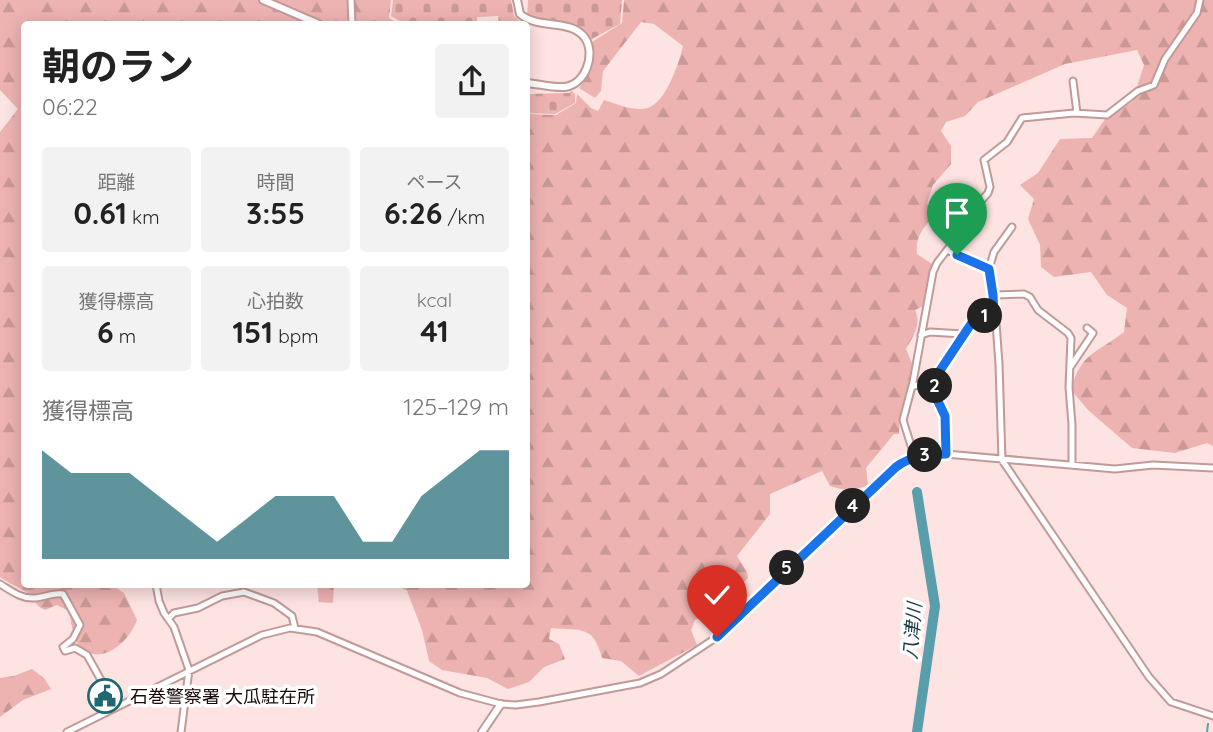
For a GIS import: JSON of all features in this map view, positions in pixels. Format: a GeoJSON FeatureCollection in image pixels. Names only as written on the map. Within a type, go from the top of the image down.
{"type":"FeatureCollection","features":[{"type":"Feature","properties":{"kind":"street"},"geometry":{"type":"LineString","coordinates":[[263,0],[312,21]]}},
{"type":"Feature","properties":{"kind":"street"},"geometry":{"type":"LineString","coordinates":[[351,0],[352,21]]}},
{"type":"Feature","properties":{"kind":"street"},"geometry":{"type":"LineString","coordinates":[[517,0],[520,14],[529,21]]}},
{"type":"Feature","properties":{"kind":"street"},"geometry":{"type":"LineString","coordinates":[[912,452],[903,421],[934,268],[949,251],[970,214],[988,193],[990,187],[984,160],[1007,142],[1022,118],[1077,113],[1107,115],[1138,91],[1154,85],[1165,60],[1197,13],[1200,0]]}},
{"type":"Feature","properties":{"kind":"street"},"geometry":{"type":"LineString","coordinates":[[530,22],[576,30],[584,37],[590,54],[583,75],[571,85],[565,87],[530,83]]}},
{"type":"Feature","properties":{"kind":"street"},"geometry":{"type":"LineString","coordinates":[[1073,81],[1077,113]]}},
{"type":"Feature","properties":{"kind":"street"},"geometry":{"type":"LineString","coordinates":[[956,195],[970,214]]}},
{"type":"Feature","properties":{"kind":"street"},"geometry":{"type":"LineString","coordinates":[[1012,227],[994,252],[989,269],[999,364],[1002,460],[1163,695],[1180,706],[1213,716]]}},
{"type":"Feature","properties":{"kind":"street"},"geometry":{"type":"LineString","coordinates":[[949,251],[989,269]]}},
{"type":"Feature","properties":{"kind":"street"},"geometry":{"type":"LineString","coordinates":[[993,295],[1024,294],[1030,297],[1038,310],[1068,332],[1072,343],[1069,369],[1072,465]]}},
{"type":"Feature","properties":{"kind":"street"},"geometry":{"type":"LineString","coordinates":[[946,454],[945,416],[935,395],[935,378],[973,321],[994,315]]}},
{"type":"Feature","properties":{"kind":"street"},"geometry":{"type":"LineString","coordinates":[[1069,369],[1093,333],[1087,328]]}},
{"type":"Feature","properties":{"kind":"street"},"geometry":{"type":"LineString","coordinates":[[921,335],[930,332],[963,334]]}},
{"type":"Feature","properties":{"kind":"street"},"geometry":{"type":"LineString","coordinates":[[912,387],[935,378]]}},
{"type":"Feature","properties":{"kind":"street"},"geometry":{"type":"LineString","coordinates":[[67,732],[262,635],[295,628],[317,632],[460,693],[501,704],[539,702],[650,680],[717,637],[905,461],[920,456],[946,454],[1115,469],[1153,465],[1213,468]]}},
{"type":"Feature","properties":{"kind":"street"},"geometry":{"type":"LineString","coordinates":[[0,583],[25,597],[64,594],[80,625],[73,639],[63,648],[65,651],[75,648],[87,655],[116,707]]}},
{"type":"Feature","properties":{"kind":"street"},"geometry":{"type":"LineString","coordinates":[[157,588],[164,614],[169,618],[189,670],[181,732]]}},
{"type":"Feature","properties":{"kind":"street"},"geometry":{"type":"LineString","coordinates":[[169,618],[174,613],[198,608],[222,596],[244,592],[274,603],[292,617],[295,628]]}},
{"type":"Feature","properties":{"kind":"street"},"geometry":{"type":"LineString","coordinates":[[482,732],[501,704]]}},
{"type":"Feature","properties":{"kind":"green space"},"geometry":{"type":"Polygon","coordinates":[[[0,0],[391,0],[389,18],[394,21],[21,21],[21,588],[116,588],[124,593],[137,620],[122,643],[107,653],[89,653],[81,648],[74,635],[69,611],[57,605],[45,610],[27,593],[0,577],[0,132],[18,109],[0,90],[0,0]]]}},
{"type":"Feature","properties":{"kind":"green space"},"geometry":{"type":"Polygon","coordinates":[[[393,0],[511,0],[514,16],[520,21],[499,21],[498,16],[477,17],[477,21],[400,21],[391,16],[393,0]]]}},
{"type":"Feature","properties":{"kind":"green space"},"geometry":{"type":"Polygon","coordinates":[[[528,0],[622,0],[620,24],[590,40],[583,32],[568,24],[527,18],[528,0]]]}},
{"type":"Feature","properties":{"kind":"green space"},"geometry":{"type":"Polygon","coordinates":[[[624,0],[1213,0],[1213,446],[1207,443],[1175,453],[1132,448],[1088,410],[1071,390],[1085,361],[1124,332],[1127,308],[1107,295],[1091,272],[1054,277],[1041,267],[1040,245],[1028,219],[1034,199],[1020,185],[1038,173],[1060,139],[1092,138],[1105,119],[1132,102],[1144,65],[1137,50],[1065,64],[978,102],[965,116],[946,122],[941,131],[951,146],[951,164],[933,185],[927,203],[935,216],[924,228],[917,242],[917,254],[932,264],[924,306],[915,310],[917,325],[906,349],[913,366],[900,417],[899,434],[894,434],[866,468],[868,485],[854,489],[835,488],[830,486],[822,471],[770,494],[770,514],[737,556],[748,578],[740,585],[740,595],[716,612],[695,620],[691,630],[697,645],[639,676],[621,661],[602,658],[590,634],[570,629],[551,628],[549,639],[559,644],[565,659],[544,667],[529,682],[508,689],[487,678],[442,670],[429,661],[422,630],[407,591],[402,588],[530,588],[530,114],[556,115],[576,103],[577,94],[598,111],[604,100],[637,109],[655,104],[675,72],[683,46],[654,24],[641,22],[603,71],[601,91],[595,98],[579,88],[592,67],[592,42],[622,23],[624,0]]]}},
{"type":"Feature","properties":{"kind":"green space"},"geometry":{"type":"Polygon","coordinates":[[[572,91],[575,94],[575,103],[555,114],[530,113],[530,94],[572,91]]]}},
{"type":"Feature","properties":{"kind":"green space"},"geometry":{"type":"Polygon","coordinates":[[[317,588],[334,588],[333,603],[319,602],[317,588]]]}},
{"type":"Feature","properties":{"kind":"green space"},"geometry":{"type":"Polygon","coordinates":[[[32,669],[44,678],[51,689],[23,700],[0,717],[0,678],[32,669]]]}},
{"type":"Feature","properties":{"kind":"waterway","name":"八津川"},"geometry":{"type":"LineString","coordinates":[[917,492],[935,606],[917,732]]}},
{"type":"Feature","properties":{"kind":"waterway"},"geometry":{"type":"LineString","coordinates":[[1207,732],[1208,724]]}},
{"type":"Feature","properties":{"kind":"place","name":"石巻警察署 大瓜駐在所"},"geometry":{"type":"Point","coordinates":[105,696]}},
{"type":"Feature","properties":{"kind":"route"},"geometry":{"type":"LineString","coordinates":[[717,637],[896,467],[920,456],[946,454],[945,416],[935,395],[935,378],[973,321],[994,315],[989,269],[957,255]]}}]}
